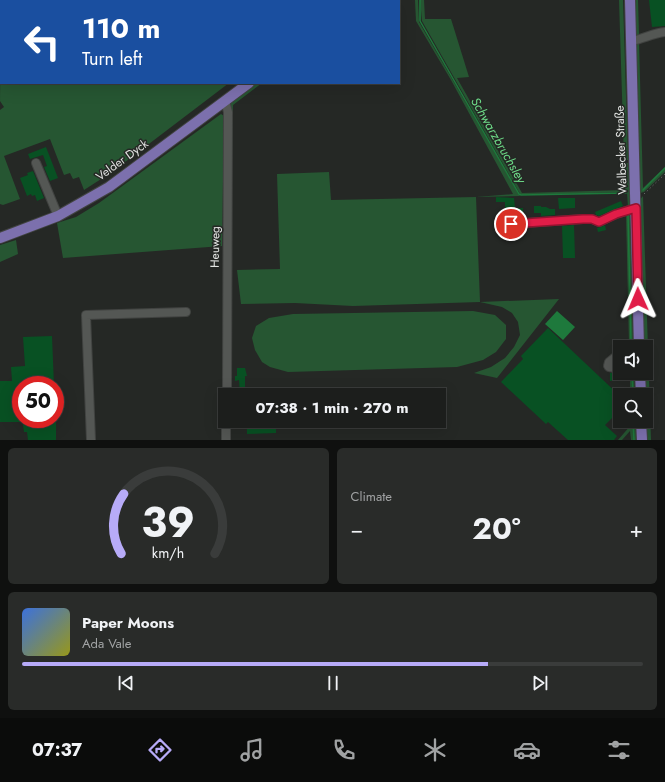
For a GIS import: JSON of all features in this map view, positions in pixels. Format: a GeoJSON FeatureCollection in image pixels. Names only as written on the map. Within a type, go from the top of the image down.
{"type":"FeatureCollection","features":[{"type":"Feature","properties":{"kind":"main road","name":"Walbecker Straße"},"geometry":{"type":"LineString","coordinates":[[630,0],[639,340]]}},
{"type":"Feature","properties":{"kind":"main road","name":"Velder Dyck"},"geometry":{"type":"LineString","coordinates":[[0,238],[58,216],[109,187],[248,84]]}},
{"type":"Feature","properties":{"kind":"main road"},"geometry":{"type":"LineString","coordinates":[[641,428],[642,440]]}},
{"type":"Feature","properties":{"kind":"street"},"geometry":{"type":"LineString","coordinates":[[631,41],[640,40],[658,32],[665,32]]}},
{"type":"Feature","properties":{"kind":"street","name":"Heuweg"},"geometry":{"type":"LineString","coordinates":[[225,100],[228,112],[227,388]]}},
{"type":"Feature","properties":{"kind":"street"},"geometry":{"type":"LineString","coordinates":[[36,162],[58,216]]}},
{"type":"Feature","properties":{"kind":"street"},"geometry":{"type":"LineString","coordinates":[[511,224],[583,219],[592,219],[599,222],[616,214],[636,208]]}},
{"type":"Feature","properties":{"kind":"street"},"geometry":{"type":"LineString","coordinates":[[92,440],[86,315],[186,312]]}},
{"type":"Feature","properties":{"kind":"street"},"geometry":{"type":"LineString","coordinates":[[226,428],[226,440]]}},
{"type":"Feature","properties":{"kind":"path"},"geometry":{"type":"LineString","coordinates":[[636,195],[642,195],[665,174]]}},
{"type":"Feature","properties":{"kind":"shaded area"},"geometry":{"type":"Polygon","coordinates":[[[415,0],[418,0],[419,22],[520,196],[476,197],[513,194],[451,80],[416,21],[415,0]]]}},
{"type":"Feature","properties":{"kind":"shaded area"},"geometry":{"type":"Polygon","coordinates":[[[420,0],[424,0],[425,19],[451,19],[469,77],[457,78],[522,193],[625,190],[624,163],[628,163],[630,208],[628,208],[627,192],[520,194],[422,21],[420,0]]]}},
{"type":"Feature","properties":{"kind":"shaded area"},"geometry":{"type":"Polygon","coordinates":[[[619,0],[623,0],[628,160],[624,160],[619,0]]]}},
{"type":"Feature","properties":{"kind":"shaded area"},"geometry":{"type":"Polygon","coordinates":[[[633,0],[638,0],[639,36],[636,36],[634,32],[633,0]]]}},
{"type":"Feature","properties":{"kind":"shaded area"},"geometry":{"type":"Polygon","coordinates":[[[639,42],[643,188],[665,167],[665,172],[644,192],[640,193],[638,192],[636,43],[639,42]]]}},
{"type":"Feature","properties":{"kind":"shaded area"},"geometry":{"type":"Polygon","coordinates":[[[0,84],[228,84],[112,172],[84,190],[79,177],[73,179],[70,173],[64,175],[50,139],[4,156],[20,199],[3,205],[0,204],[0,110],[4,107],[0,101],[0,84]]]}},
{"type":"Feature","properties":{"kind":"shaded area"},"geometry":{"type":"Polygon","coordinates":[[[253,84],[261,84],[233,105],[230,270],[229,107],[230,101],[253,84]]]}},
{"type":"Feature","properties":{"kind":"shaded area"},"geometry":{"type":"Polygon","coordinates":[[[221,114],[224,116],[222,246],[63,258],[57,223],[76,217],[99,203],[221,114]]]}},
{"type":"Feature","properties":{"kind":"shaded area"},"geometry":{"type":"Polygon","coordinates":[[[329,172],[331,200],[476,197],[480,302],[353,306],[295,303],[241,304],[237,270],[280,269],[277,174],[329,172]]]}},
{"type":"Feature","properties":{"kind":"shaded area"},"geometry":{"type":"Polygon","coordinates":[[[643,196],[648,340],[643,340],[638,202],[643,196]]]}},
{"type":"Feature","properties":{"kind":"shaded area"},"geometry":{"type":"Polygon","coordinates":[[[630,212],[633,340],[629,340],[626,213],[630,212]]]}},
{"type":"Feature","properties":{"kind":"shaded area"},"geometry":{"type":"Polygon","coordinates":[[[16,240],[18,254],[0,262],[0,245],[16,240]]]}},
{"type":"Feature","properties":{"kind":"shaded area"},"geometry":{"type":"Polygon","coordinates":[[[559,299],[497,378],[474,373],[491,367],[505,358],[514,347],[520,335],[518,322],[512,313],[502,307],[480,302],[559,299]]]}},
{"type":"Feature","properties":{"kind":"shaded area"},"geometry":{"type":"Polygon","coordinates":[[[473,311],[495,315],[506,325],[506,339],[496,352],[483,360],[457,367],[288,372],[270,367],[262,362],[255,350],[252,338],[256,326],[269,318],[293,314],[473,311]]]}},
{"type":"Feature","properties":{"kind":"shaded area"},"geometry":{"type":"Polygon","coordinates":[[[557,311],[575,327],[563,340],[545,324],[557,311]]]}},
{"type":"Feature","properties":{"kind":"shaded area"},"geometry":{"type":"Polygon","coordinates":[[[630,380],[634,380],[635,388],[630,388],[630,380]]]}},
{"type":"Feature","properties":{"kind":"shaded area"},"geometry":{"type":"Polygon","coordinates":[[[644,380],[649,380],[649,388],[644,388],[644,380]]]}},
{"type":"Feature","properties":{"kind":"shaded area"},"geometry":{"type":"Polygon","coordinates":[[[628,428],[636,428],[636,440],[631,440],[630,431],[622,440],[618,440],[628,428]]]}},
{"type":"Feature","properties":{"kind":"shaded area"},"geometry":{"type":"Polygon","coordinates":[[[646,428],[651,428],[651,440],[646,440],[646,428]]]}},
{"type":"Feature","properties":{"kind":"building"},"geometry":{"type":"Polygon","coordinates":[[[649,0],[665,0],[665,26],[652,27],[649,0]]]}},
{"type":"Feature","properties":{"kind":"building"},"geometry":{"type":"Polygon","coordinates":[[[46,147],[58,178],[50,181],[44,167],[47,166],[43,155],[30,159],[28,154],[46,147]]]}},
{"type":"Feature","properties":{"kind":"building"},"geometry":{"type":"Polygon","coordinates":[[[33,171],[44,198],[37,201],[35,195],[32,196],[31,194],[27,196],[20,178],[33,171]]]}},
{"type":"Feature","properties":{"kind":"building"},"geometry":{"type":"Polygon","coordinates":[[[496,197],[514,198],[515,208],[523,208],[523,216],[505,216],[505,202],[496,202],[496,197]]]}},
{"type":"Feature","properties":{"kind":"building"},"geometry":{"type":"Polygon","coordinates":[[[558,198],[575,198],[575,208],[559,209],[558,198]]]}},
{"type":"Feature","properties":{"kind":"building"},"geometry":{"type":"Polygon","coordinates":[[[621,201],[623,206],[599,216],[596,215],[595,212],[621,201]]]}},
{"type":"Feature","properties":{"kind":"building"},"geometry":{"type":"Polygon","coordinates":[[[534,206],[555,209],[555,215],[541,216],[541,213],[534,213],[534,206]]]}},
{"type":"Feature","properties":{"kind":"building"},"geometry":{"type":"Polygon","coordinates":[[[574,225],[575,258],[563,258],[562,226],[574,225]]]}},
{"type":"Feature","properties":{"kind":"building"},"geometry":{"type":"Polygon","coordinates":[[[605,225],[606,230],[598,232],[597,228],[605,225]]]}},
{"type":"Feature","properties":{"kind":"building"},"geometry":{"type":"Polygon","coordinates":[[[548,328],[613,389],[613,417],[605,425],[617,436],[614,440],[568,440],[548,422],[546,424],[501,382],[523,359],[521,356],[548,328]]]}},
{"type":"Feature","properties":{"kind":"building"},"geometry":{"type":"Polygon","coordinates":[[[52,336],[54,376],[12,376],[12,381],[11,367],[25,366],[23,337],[52,336]]]}},
{"type":"Feature","properties":{"kind":"building"},"geometry":{"type":"Polygon","coordinates":[[[237,368],[245,368],[247,376],[245,376],[245,388],[240,388],[239,380],[235,381],[235,376],[237,376],[237,368]]]}},
{"type":"Feature","properties":{"kind":"building"},"geometry":{"type":"Polygon","coordinates":[[[610,373],[613,373],[613,380],[618,380],[610,381],[610,373]]]}},
{"type":"Feature","properties":{"kind":"building"},"geometry":{"type":"Polygon","coordinates":[[[0,381],[12,381],[12,422],[0,422],[0,381]]]}},
{"type":"Feature","properties":{"kind":"building"},"geometry":{"type":"Polygon","coordinates":[[[23,428],[56,428],[56,440],[28,440],[27,432],[24,432],[23,428]]]}},
{"type":"Feature","properties":{"kind":"building"},"geometry":{"type":"Polygon","coordinates":[[[247,428],[276,428],[276,433],[247,434],[247,428]]]}},
{"type":"Feature","properties":{"kind":"waterway","name":"Schwarzbruchsley"},"geometry":{"type":"LineString","coordinates":[[420,0],[420,21],[519,194],[626,193]]}},
{"type":"Feature","properties":{"kind":"waterway"},"geometry":{"type":"LineString","coordinates":[[643,190],[665,168]]}},
{"type":"Feature","properties":{"kind":"waterway","name":"Schwarzbruchsley"},"geometry":{"type":"LineString","coordinates":[[628,214],[631,340]]}},
{"type":"Feature","properties":{"kind":"waterway","name":"Schwarzbruchsley"},"geometry":{"type":"LineString","coordinates":[[632,380],[633,388]]}},
{"type":"Feature","properties":{"kind":"waterway","name":"Schwarzbruchsley"},"geometry":{"type":"LineString","coordinates":[[633,428],[634,440]]}},
{"type":"Feature","properties":{"kind":"route"},"geometry":{"type":"LineString","coordinates":[[511,224],[583,219],[592,219],[599,222],[616,214],[636,208],[638,299]]}}]}
